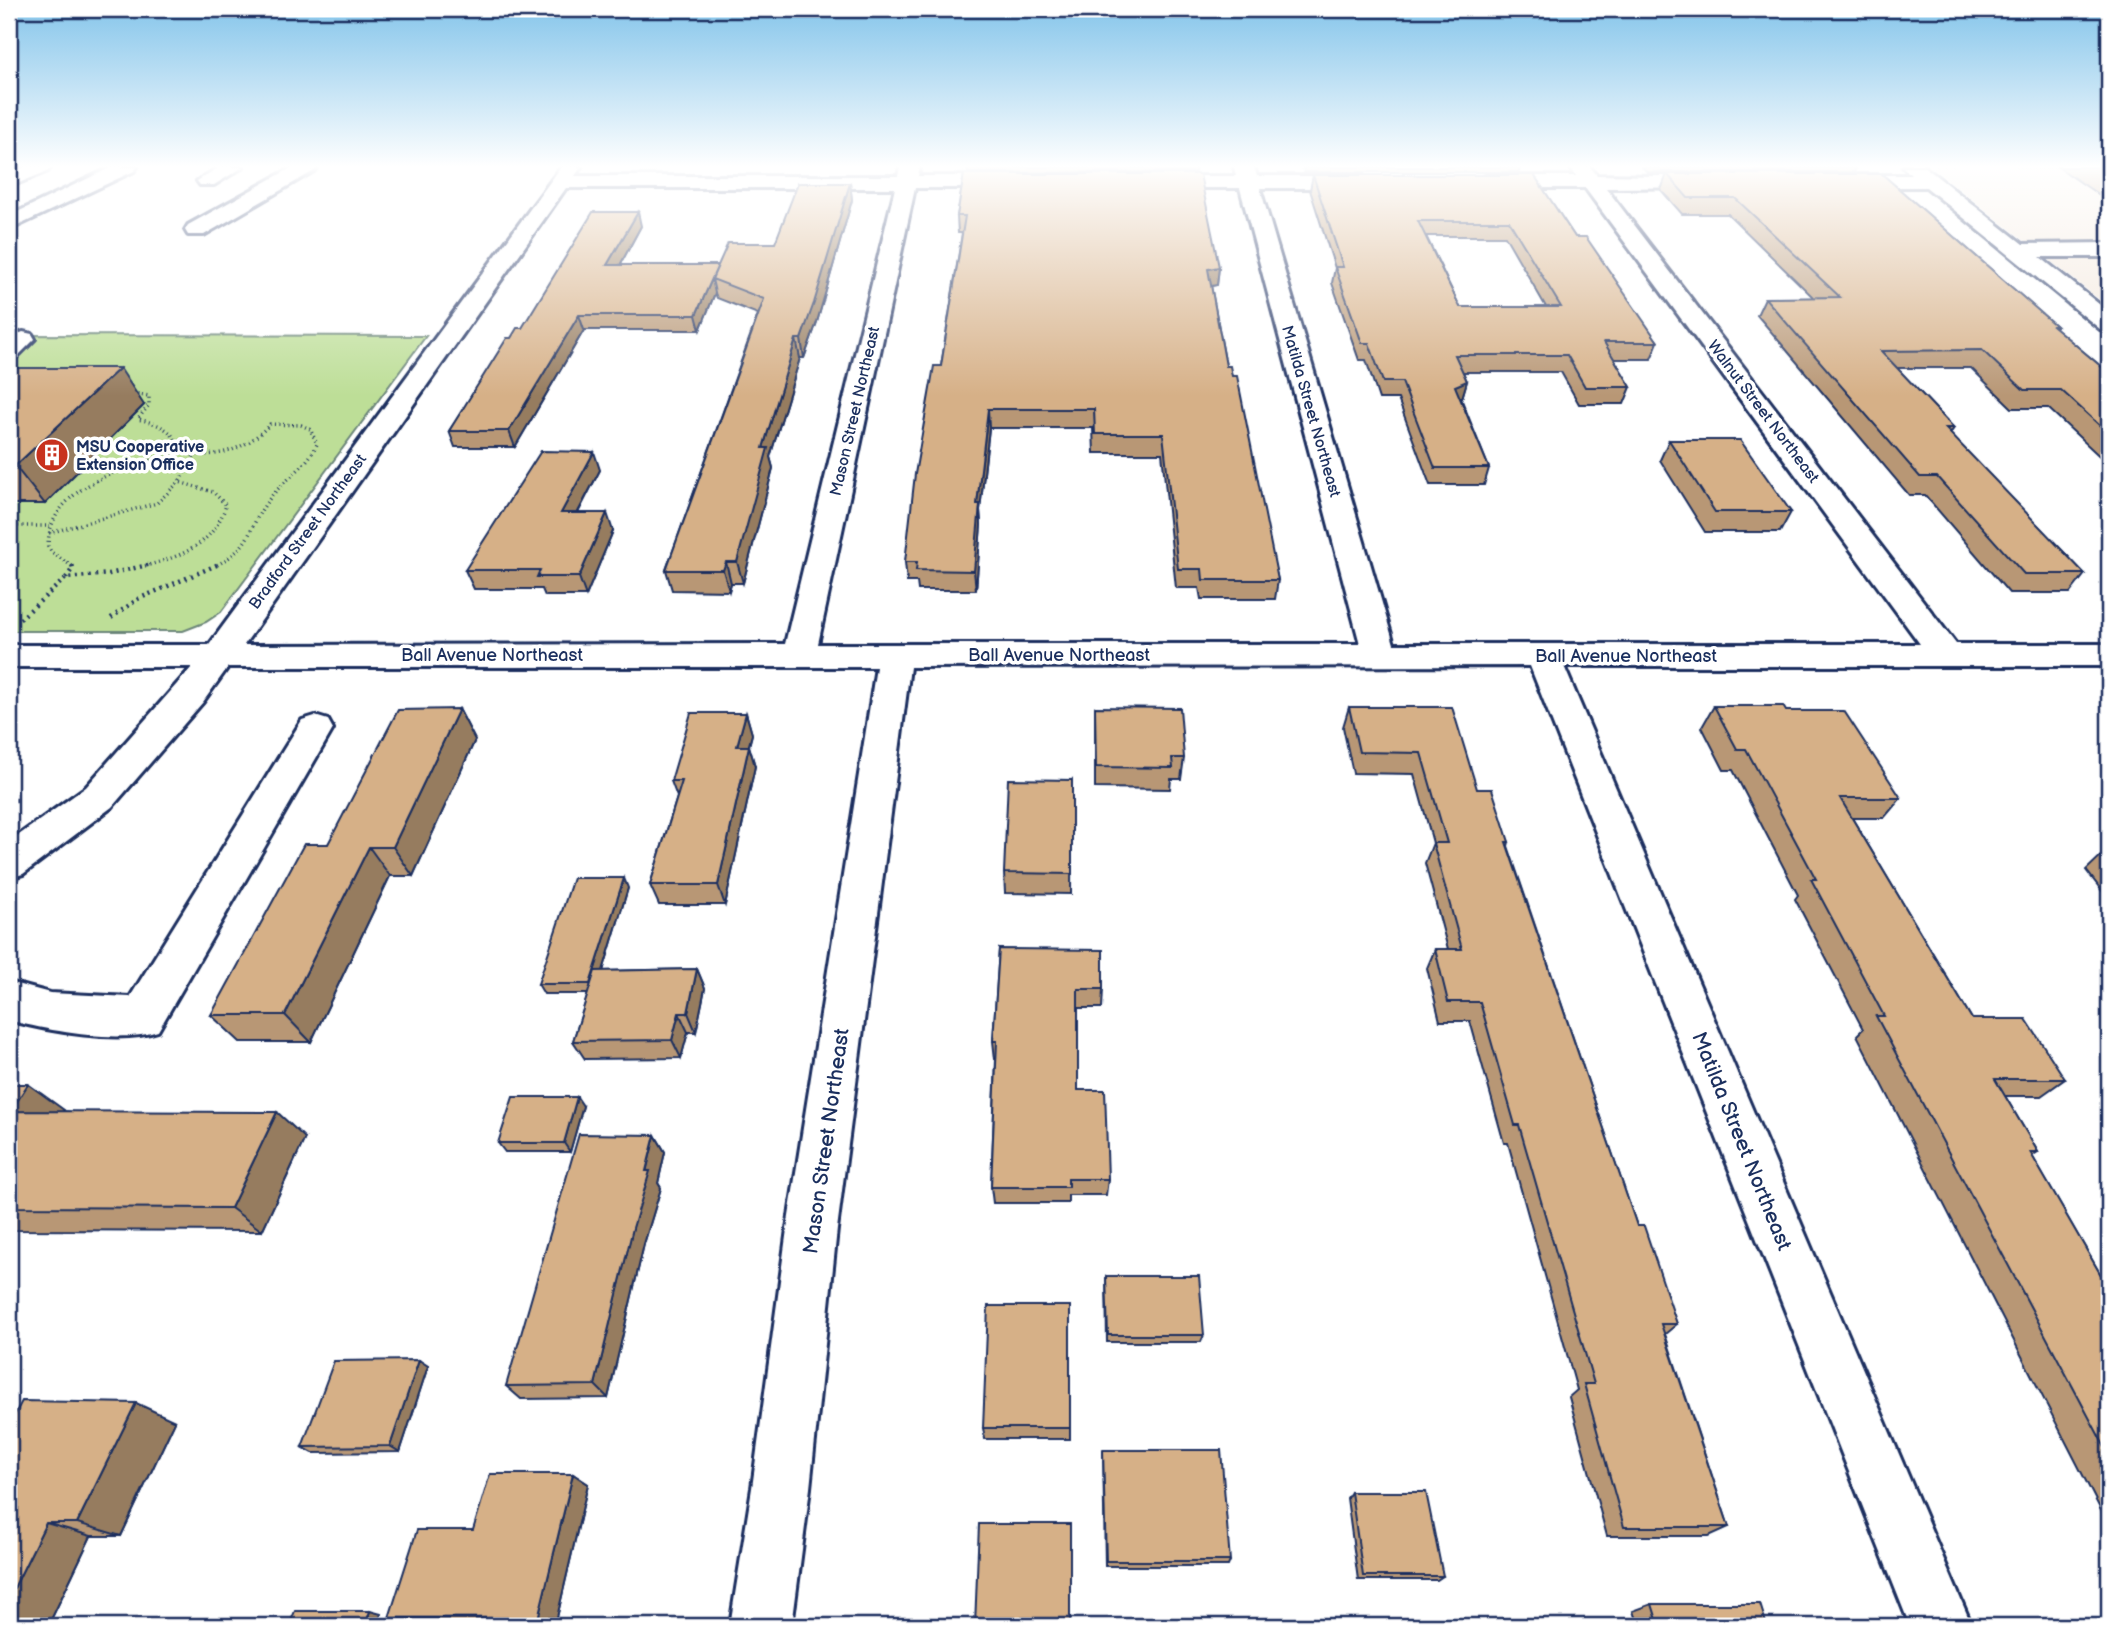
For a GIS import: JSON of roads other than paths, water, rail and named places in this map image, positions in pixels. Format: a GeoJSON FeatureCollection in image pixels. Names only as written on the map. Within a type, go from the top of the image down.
{"type":"FeatureCollection","features":[{"type":"Feature","properties":{"kind":"street","name":"Bradford Street Northeast"},"geometry":{"type":"LineString","coordinates":[[9,863],[99,797],[191,694],[516,243]]}},
{"type":"Feature","properties":{"kind":"street","name":"Mason Street Northeast"},"geometry":{"type":"LineString","coordinates":[[799,655],[893,243]]}},
{"type":"Feature","properties":{"kind":"street","name":"Matilda Street Northeast"},"geometry":{"type":"LineString","coordinates":[[1265,243],[1380,655]]}},
{"type":"Feature","properties":{"kind":"street","name":"Walnut Street Northeast"},"geometry":{"type":"LineString","coordinates":[[1638,243],[1947,656]]}},
{"type":"Feature","properties":{"kind":"street"},"geometry":{"type":"LineString","coordinates":[[2009,243],[2109,324]]}},
{"type":"Feature","properties":{"kind":"street"},"geometry":{"type":"LineString","coordinates":[[2019,251],[2109,250]]}},
{"type":"Feature","properties":{"kind":"street","name":"Mason Street Northeast"},"geometry":{"type":"LineString","coordinates":[[761,1626],[781,1488],[812,1230],[895,655]]}},
{"type":"Feature","properties":{"kind":"street","name":"Ball Avenue Northeast"},"geometry":{"type":"LineString","coordinates":[[9,656],[2109,655]]}},
{"type":"Feature","properties":{"kind":"street","name":"Matilda Street Northeast"},"geometry":{"type":"LineString","coordinates":[[1543,656],[1941,1626]]}},
{"type":"Feature","properties":{"kind":"street"},"geometry":{"type":"LineString","coordinates":[[9,1001],[50,1012],[142,1017],[315,729]]}},
{"type":"Feature","properties":{"kind":"place","name":"MSU Cooperative Extension Office"},"geometry":{"type":"Point","coordinates":[52,455]}}]}
